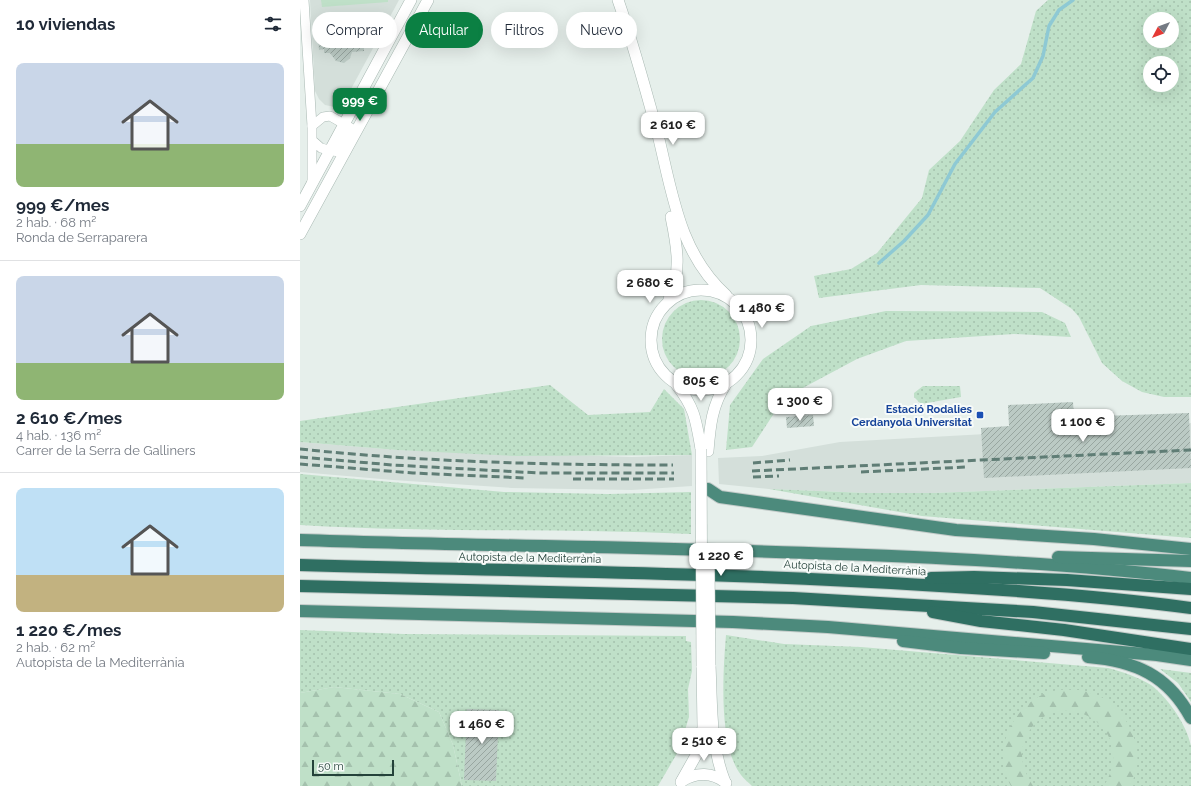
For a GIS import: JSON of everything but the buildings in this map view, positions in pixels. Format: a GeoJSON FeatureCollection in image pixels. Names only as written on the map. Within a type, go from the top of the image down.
{"type":"FeatureCollection","features":[{"type":"Feature","properties":{"kind":"highway"},"geometry":{"type":"LineString","coordinates":[[708,489],[720,497],[926,527],[1094,539],[1191,549]]}},
{"type":"Feature","properties":{"kind":"highway"},"geometry":{"type":"LineString","coordinates":[[300,540],[736,550],[973,559],[1104,568],[1191,578]]}},
{"type":"Feature","properties":{"kind":"highway"},"geometry":{"type":"LineString","coordinates":[[973,559],[1079,557],[1191,561]]}},
{"type":"Feature","properties":{"kind":"highway","name":"Autopista de la Mediterrània"},"geometry":{"type":"LineString","coordinates":[[300,566],[665,574],[863,581],[1046,593],[1129,600],[1191,608]]}},
{"type":"Feature","properties":{"kind":"highway"},"geometry":{"type":"LineString","coordinates":[[863,581],[974,577],[1103,582],[1191,589]]}},
{"type":"Feature","properties":{"kind":"highway"},"geometry":{"type":"LineString","coordinates":[[300,586],[684,594],[884,603],[1033,612],[1191,629]]}},
{"type":"Feature","properties":{"kind":"highway"},"geometry":{"type":"LineString","coordinates":[[884,603],[981,621],[1079,632],[1191,650]]}},
{"type":"Feature","properties":{"kind":"highway"},"geometry":{"type":"LineString","coordinates":[[300,611],[717,622],[828,627],[1157,655],[1191,660]]}},
{"type":"Feature","properties":{"kind":"highway"},"geometry":{"type":"LineString","coordinates":[[828,627],[856,636],[961,648],[1066,655],[1119,661],[1153,674],[1168,687],[1191,718]]}},
{"type":"Feature","properties":{"kind":"street"},"geometry":{"type":"LineString","coordinates":[[304,0],[312,126],[312,184]]}},
{"type":"Feature","properties":{"kind":"street"},"geometry":{"type":"LineString","coordinates":[[300,206],[312,184],[334,151],[411,0]]}},
{"type":"Feature","properties":{"kind":"street"},"geometry":{"type":"LineString","coordinates":[[348,125],[384,82],[428,0]]}},
{"type":"Feature","properties":{"kind":"street"},"geometry":{"type":"LineString","coordinates":[[384,82],[391,77],[432,0]]}},
{"type":"Feature","properties":{"kind":"street"},"geometry":{"type":"LineString","coordinates":[[612,0],[650,126],[673,224],[677,249],[678,269],[675,287],[670,299],[656,314],[652,324],[651,346],[653,356],[661,370],[676,384],[687,398],[694,411],[704,450],[708,489],[706,666],[702,727],[699,750],[679,784]]}},
{"type":"Feature","properties":{"kind":"street"},"geometry":{"type":"LineString","coordinates":[[618,0],[640,66],[683,233],[690,250],[706,276],[737,303],[747,317],[752,341],[750,353],[743,368],[726,384],[718,396],[712,412],[704,450],[706,666],[714,746],[718,763],[727,784]]}},
{"type":"Feature","properties":{"kind":"street"},"geometry":{"type":"LineString","coordinates":[[300,234],[376,92]]}},
{"type":"Feature","properties":{"kind":"street"},"geometry":{"type":"LineString","coordinates":[[312,126],[323,118],[330,116],[348,125]]}},
{"type":"Feature","properties":{"kind":"street"},"geometry":{"type":"LineString","coordinates":[[312,140],[321,148],[334,151]]}},
{"type":"Feature","properties":{"kind":"street"},"geometry":{"type":"LineString","coordinates":[[322,195],[322,182],[334,151]]}},
{"type":"Feature","properties":{"kind":"street"},"geometry":{"type":"LineString","coordinates":[[670,299],[696,292],[726,295]]}},
{"type":"Feature","properties":{"kind":"street"},"geometry":{"type":"LineString","coordinates":[[676,384],[692,390],[704,390],[726,384]]}},
{"type":"Feature","properties":{"kind":"street"},"geometry":{"type":"LineString","coordinates":[[679,784],[693,775],[703,774],[713,776],[727,784]]}},
{"type":"Feature","properties":{"kind":"shaded area"},"geometry":{"type":"Polygon","coordinates":[[[310,0],[399,0],[393,12],[312,12],[312,36],[310,0]]]}},
{"type":"Feature","properties":{"kind":"shaded area"},"geometry":{"type":"Polygon","coordinates":[[[313,48],[373,48],[344,102],[335,107],[325,105],[319,99],[315,91],[313,48]]]}},
{"type":"Feature","properties":{"kind":"shaded area"},"geometry":{"type":"Polygon","coordinates":[[[1191,423],[1191,483],[933,493],[867,493],[769,489],[719,484],[718,458],[762,456],[840,442],[1191,423]]]}},
{"type":"Feature","properties":{"kind":"shaded area"},"geometry":{"type":"Polygon","coordinates":[[[300,442],[397,450],[632,457],[692,455],[692,486],[632,490],[512,488],[300,472],[300,442]]]}},
{"type":"Feature","properties":{"kind":"green space"},"geometry":{"type":"Polygon","coordinates":[[[321,0],[388,0],[388,2],[322,7],[321,0]]]}},
{"type":"Feature","properties":{"kind":"green space"},"geometry":{"type":"Polygon","coordinates":[[[1048,0],[1191,0],[1191,397],[1164,397],[1142,392],[1122,381],[1102,363],[1079,317],[1072,309],[1040,288],[921,285],[819,298],[814,276],[851,269],[877,253],[922,198],[929,170],[960,141],[994,90],[1021,64],[1036,11],[1048,0]]]}},
{"type":"Feature","properties":{"kind":"green space"},"geometry":{"type":"Polygon","coordinates":[[[693,300],[709,300],[723,306],[734,317],[740,331],[740,347],[734,361],[723,372],[709,378],[693,378],[679,372],[668,361],[662,347],[662,331],[668,317],[679,306],[693,300]]]}},
{"type":"Feature","properties":{"kind":"green space"},"geometry":{"type":"Polygon","coordinates":[[[886,311],[1042,312],[1065,323],[1071,337],[1014,334],[906,341],[857,359],[784,398],[752,447],[726,450],[730,405],[763,359],[811,326],[886,311]]]}},
{"type":"Feature","properties":{"kind":"green space"},"geometry":{"type":"Polygon","coordinates":[[[550,385],[588,415],[650,412],[664,389],[684,409],[692,455],[515,456],[397,450],[300,442],[300,421],[550,385]]]}},
{"type":"Feature","properties":{"kind":"green space"},"geometry":{"type":"Polygon","coordinates":[[[923,386],[960,386],[961,397],[921,404],[914,397],[914,393],[923,386]]]}},
{"type":"Feature","properties":{"kind":"green space"},"geometry":{"type":"Polygon","coordinates":[[[300,474],[504,492],[608,494],[691,492],[691,534],[593,531],[398,529],[300,525],[300,474]]]}},
{"type":"Feature","properties":{"kind":"green space"},"geometry":{"type":"Polygon","coordinates":[[[1191,483],[1191,538],[922,516],[769,489],[867,493],[933,493],[1191,483]]]}},
{"type":"Feature","properties":{"kind":"green space"},"geometry":{"type":"Polygon","coordinates":[[[300,630],[404,634],[686,636],[686,641],[691,642],[692,671],[688,689],[689,717],[679,750],[658,786],[462,786],[453,745],[439,712],[400,694],[334,687],[300,693],[300,630]]]}},
{"type":"Feature","properties":{"kind":"green space"},"geometry":{"type":"Polygon","coordinates":[[[726,635],[784,644],[861,647],[1108,668],[1119,671],[1136,677],[1151,685],[1164,697],[1176,712],[1189,738],[1191,746],[1191,786],[752,786],[741,775],[734,762],[725,727],[723,688],[726,635]]]}},
{"type":"Feature","properties":{"kind":"green space"},"geometry":{"type":"Polygon","coordinates":[[[1160,669],[1191,673],[1191,702],[1178,683],[1160,669]]]}},
{"type":"Feature","properties":{"kind":"green space"},"geometry":{"type":"Polygon","coordinates":[[[334,687],[400,694],[439,712],[453,745],[462,786],[300,786],[300,693],[334,687]]]}},
{"type":"Feature","properties":{"kind":"green space"},"geometry":{"type":"Polygon","coordinates":[[[1056,690],[1081,690],[1101,697],[1112,704],[1121,713],[1128,724],[1134,736],[1137,749],[1135,774],[1130,786],[1104,786],[1113,764],[1112,744],[1103,728],[1089,717],[1073,711],[1055,712],[1039,720],[1026,737],[1022,750],[1024,768],[1033,786],[1011,786],[1005,772],[1003,758],[1005,743],[1017,716],[1027,705],[1039,696],[1056,690]]]}},
{"type":"Feature","properties":{"kind":"waterway"},"geometry":{"type":"LineString","coordinates":[[879,263],[904,241],[928,215],[955,164],[995,112],[1033,78],[1043,56],[1049,26],[1059,10],[1073,0]]}},
{"type":"Feature","properties":{"kind":"railway"},"geometry":{"type":"LineString","coordinates":[[300,449],[393,457],[486,462],[673,465]]}},
{"type":"Feature","properties":{"kind":"railway"},"geometry":{"type":"LineString","coordinates":[[752,471],[1191,450]]}},
{"type":"Feature","properties":{"kind":"railway"},"geometry":{"type":"LineString","coordinates":[[300,457],[393,465],[539,473],[674,473]]}},
{"type":"Feature","properties":{"kind":"railway"},"geometry":{"type":"LineString","coordinates":[[753,463],[790,460]]}},
{"type":"Feature","properties":{"kind":"railway"},"geometry":{"type":"LineString","coordinates":[[300,464],[413,473],[525,478]]}},
{"type":"Feature","properties":{"kind":"railway"},"geometry":{"type":"LineString","coordinates":[[861,472],[967,467]]}},
{"type":"Feature","properties":{"kind":"railway"},"geometry":{"type":"LineString","coordinates":[[753,477],[779,476]]}},
{"type":"Feature","properties":{"kind":"railway"},"geometry":{"type":"LineString","coordinates":[[573,479],[674,479]]}},
{"type":"Feature","properties":{"kind":"place","name":"Estació Rodalies Cerdanyola Universitat"},"geometry":{"type":"Point","coordinates":[980,415]}}]}
